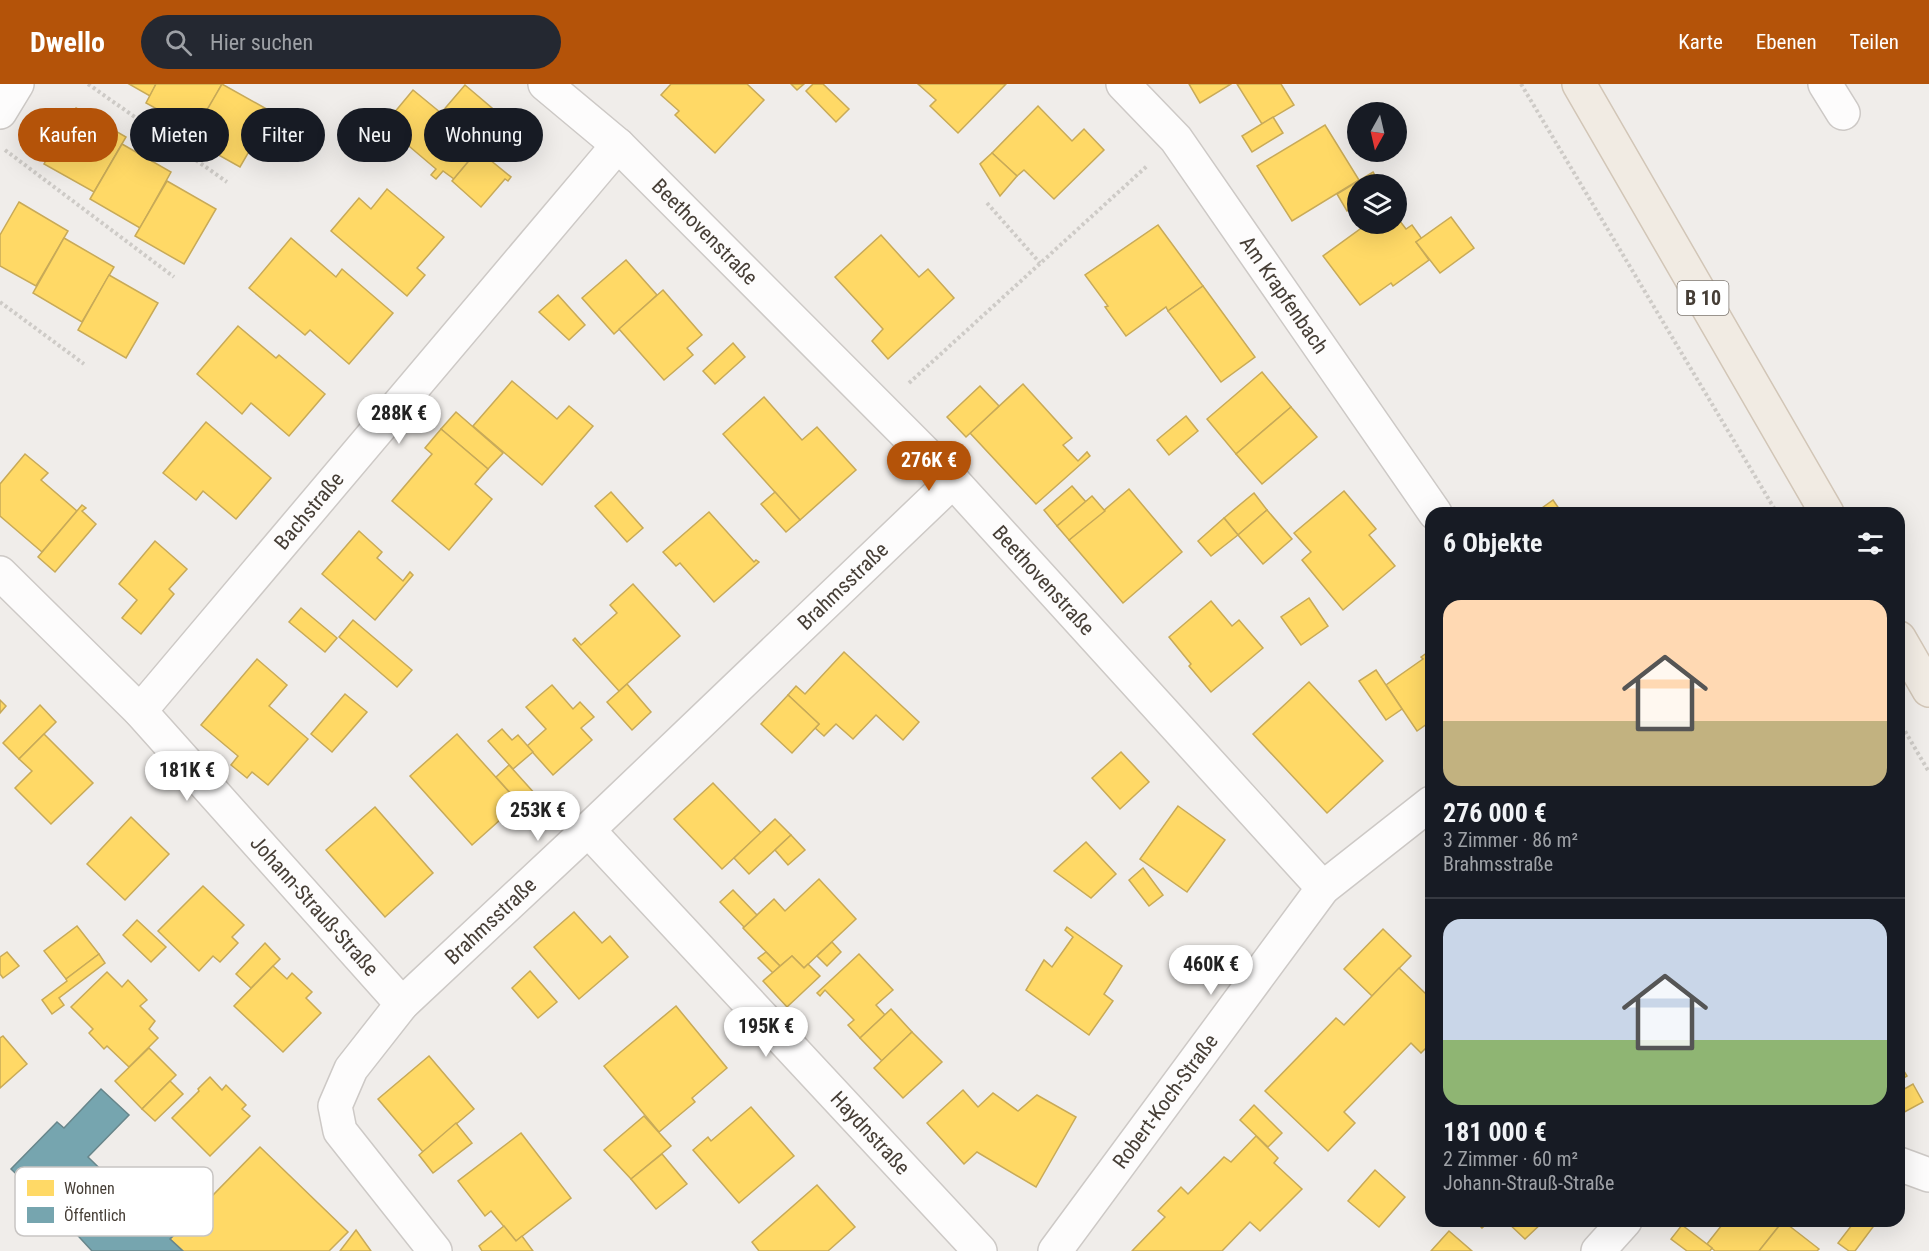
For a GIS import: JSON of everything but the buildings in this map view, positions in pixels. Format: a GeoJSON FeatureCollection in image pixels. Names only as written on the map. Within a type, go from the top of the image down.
{"type":"FeatureCollection","features":[{"type":"Feature","properties":{"kind":"main road","name":"B 10"},"geometry":{"type":"LineString","coordinates":[[1579,84],[1824,507]]}},
{"type":"Feature","properties":{"kind":"main road"},"geometry":{"type":"LineString","coordinates":[[1905,648],[1929,690]]}},
{"type":"Feature","properties":{"kind":"street"},"geometry":{"type":"LineString","coordinates":[[0,112],[17,84]]}},
{"type":"Feature","properties":{"kind":"street","name":"Beethovenstraße"},"geometry":{"type":"LineString","coordinates":[[545,84],[618,145],[953,481],[1323,888]]}},
{"type":"Feature","properties":{"kind":"street","name":"Am Krapfenbach"},"geometry":{"type":"LineString","coordinates":[[1123,84],[1176,139],[1431,507]]}},
{"type":"Feature","properties":{"kind":"street"},"geometry":{"type":"LineString","coordinates":[[1825,84],[1843,113]]}},
{"type":"Feature","properties":{"kind":"street","name":"Bachstraße"},"geometry":{"type":"LineString","coordinates":[[140,711],[618,145]]}},
{"type":"Feature","properties":{"kind":"street","name":"Brahmsstraße"},"geometry":{"type":"LineString","coordinates":[[435,1251],[340,1131],[335,1107],[351,1069],[402,1004],[588,830],[953,481]]}},
{"type":"Feature","properties":{"kind":"street","name":"Johann-Strauß-Straße"},"geometry":{"type":"LineString","coordinates":[[0,573],[140,711],[402,1004]]}},
{"type":"Feature","properties":{"kind":"street","name":"Robert-Koch-Straße"},"geometry":{"type":"LineString","coordinates":[[1055,1251],[1323,888],[1425,808]]}},
{"type":"Feature","properties":{"kind":"street","name":"Haydnstraße"},"geometry":{"type":"LineString","coordinates":[[588,830],[980,1251]]}},
{"type":"Feature","properties":{"kind":"street"},"geometry":{"type":"LineString","coordinates":[[1905,1166],[1929,1175]]}},
{"type":"Feature","properties":{"kind":"street"},"geometry":{"type":"LineString","coordinates":[[1598,1251],[1620,1227]]}},
{"type":"Feature","properties":{"kind":"path"},"geometry":{"type":"LineString","coordinates":[[88,84],[226,182]]}},
{"type":"Feature","properties":{"kind":"path"},"geometry":{"type":"LineString","coordinates":[[1521,84],[1773,507]]}},
{"type":"Feature","properties":{"kind":"path"},"geometry":{"type":"LineString","coordinates":[[882,408],[1176,139]]}},
{"type":"Feature","properties":{"kind":"path"},"geometry":{"type":"LineString","coordinates":[[0,146],[174,277]]}},
{"type":"Feature","properties":{"kind":"path"},"geometry":{"type":"LineString","coordinates":[[987,203],[1040,263]]}},
{"type":"Feature","properties":{"kind":"path"},"geometry":{"type":"LineString","coordinates":[[0,302],[84,364]]}},
{"type":"Feature","properties":{"kind":"path"},"geometry":{"type":"LineString","coordinates":[[1905,731],[1929,772]]}}]}
